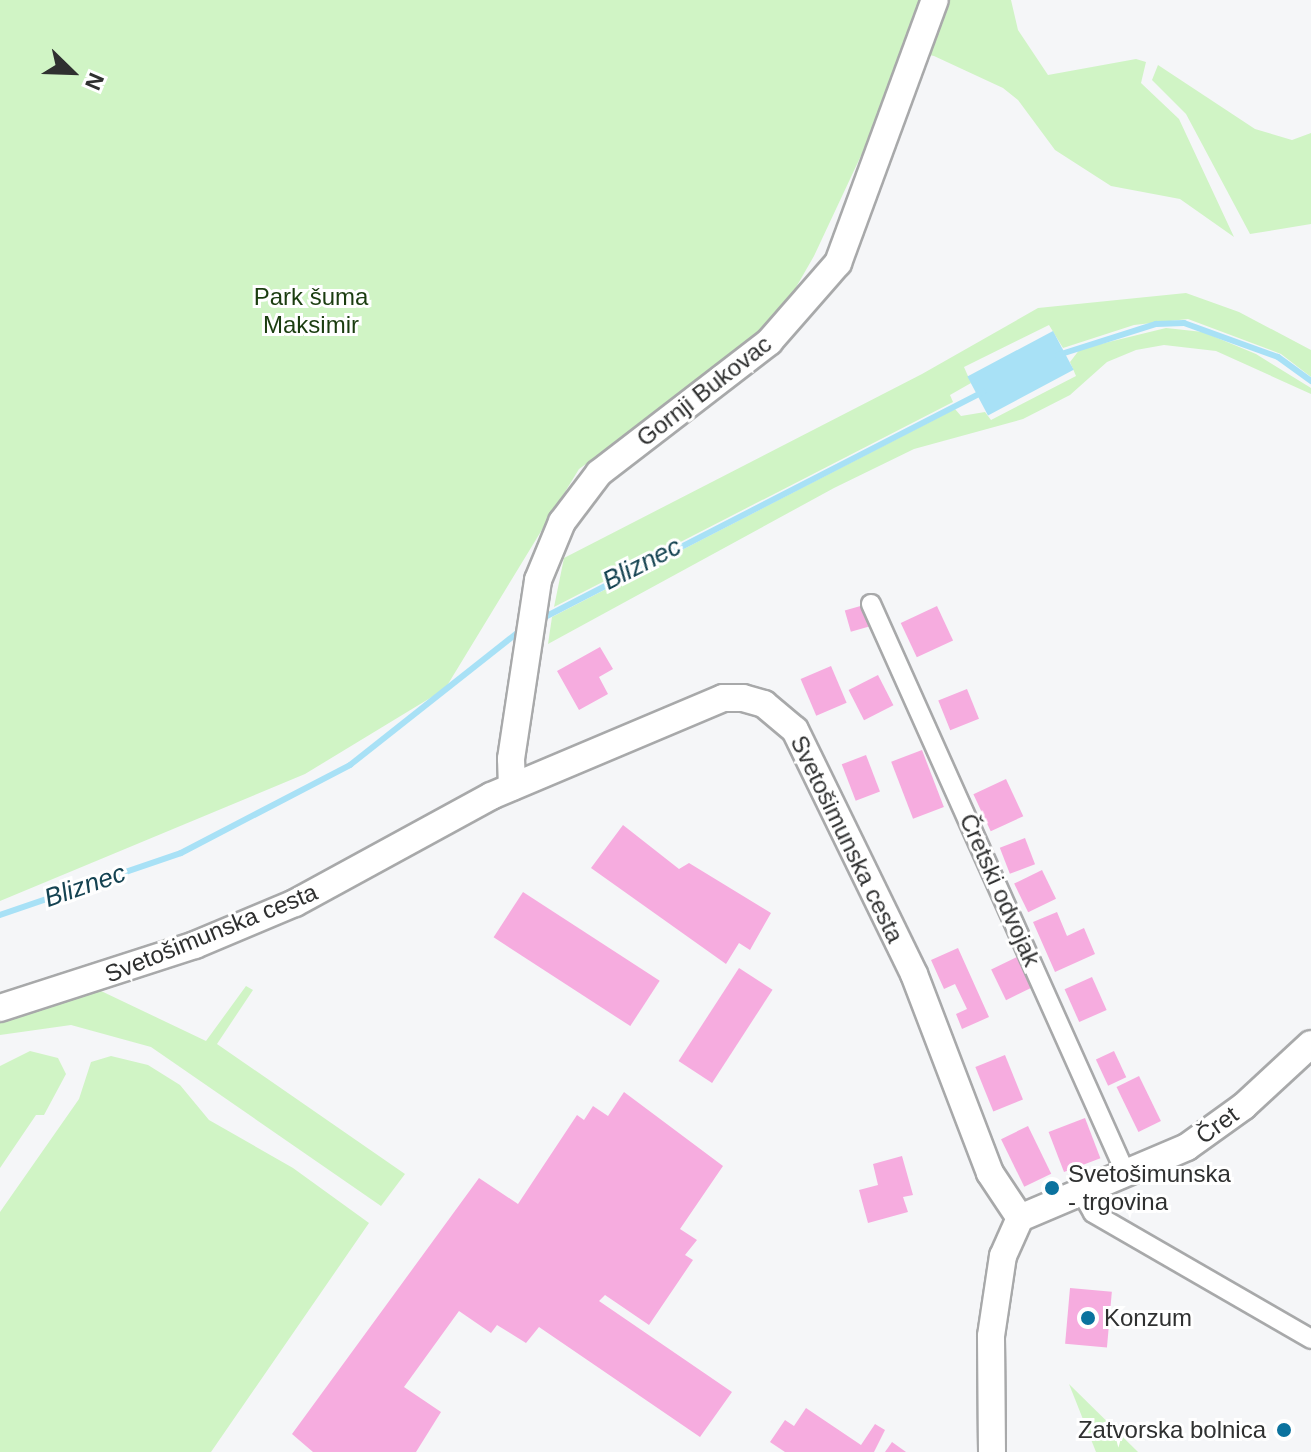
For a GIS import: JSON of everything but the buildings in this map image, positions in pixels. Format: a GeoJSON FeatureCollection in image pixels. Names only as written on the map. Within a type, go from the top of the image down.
{"type":"FeatureCollection","features":[{"type":"Feature","properties":{"kind":"street","name":"Gornji Bukovac"},"geometry":{"type":"LineString","coordinates":[[512,787],[511,759],[538,580],[562,522],[599,473],[769,342],[838,263],[935,0]]}},
{"type":"Feature","properties":{"kind":"street","name":"Čretski odvojak"},"geometry":{"type":"LineString","coordinates":[[871,604],[1127,1176]]}},
{"type":"Feature","properties":{"kind":"street","name":"Svetošimunska cesta"},"geometry":{"type":"LineString","coordinates":[[0,1008],[158,960],[295,903],[512,787],[723,698],[764,704],[781,715],[795,730],[914,974],[990,1173],[1020,1218]]}},
{"type":"Feature","properties":{"kind":"street","name":"Čret"},"geometry":{"type":"LineString","coordinates":[[1020,1218],[1127,1176],[1198,1139],[1311,1044]]}},
{"type":"Feature","properties":{"kind":"street"},"geometry":{"type":"LineString","coordinates":[[1081,1192],[1093,1213],[1311,1339]]}},
{"type":"Feature","properties":{"kind":"street"},"geometry":{"type":"LineString","coordinates":[[992,1452],[991,1336],[1003,1256],[1020,1218]]}},
{"type":"Feature","properties":{"kind":"green space","name":"Park šuma Maksimir"},"geometry":{"type":"Polygon","coordinates":[[[0,0],[1011,0],[1018,30],[1048,75],[1136,59],[1146,62],[1141,83],[1179,119],[1234,237],[1180,199],[1111,186],[1055,150],[1018,100],[1003,88],[934,56],[910,51],[814,256],[768,336],[579,469],[445,689],[305,774],[0,901],[0,0]]]}},
{"type":"Feature","properties":{"kind":"green space"},"geometry":{"type":"Polygon","coordinates":[[[1158,65],[1255,129],[1292,140],[1311,133],[1311,224],[1250,234],[1186,114],[1152,80],[1158,65]]]}},
{"type":"Feature","properties":{"kind":"green space"},"geometry":{"type":"Polygon","coordinates":[[[1186,293],[1239,312],[1311,350],[1311,377],[1281,354],[1188,319],[1134,325],[1063,348],[1049,325],[964,367],[971,383],[950,395],[953,402],[554,607],[564,558],[922,374],[1038,308],[1186,293]]]}},
{"type":"Feature","properties":{"kind":"green space"},"geometry":{"type":"Polygon","coordinates":[[[1166,328],[1203,332],[1256,354],[1311,388],[1311,394],[1216,351],[1164,345],[1136,350],[1107,362],[1070,395],[1023,419],[914,449],[834,488],[548,644],[552,617],[955,409],[961,416],[985,412],[991,420],[1076,376],[1070,362],[1080,349],[1166,328]]]}},
{"type":"Feature","properties":{"kind":"green space"},"geometry":{"type":"Polygon","coordinates":[[[246,986],[253,990],[217,1044],[405,1174],[381,1206],[151,1047],[71,1025],[0,1035],[0,1015],[99,990],[206,1041],[246,986]]]}},
{"type":"Feature","properties":{"kind":"green space"},"geometry":{"type":"Polygon","coordinates":[[[30,1051],[58,1058],[66,1074],[44,1115],[36,1115],[0,1168],[0,1066],[30,1051]]]}},
{"type":"Feature","properties":{"kind":"green space"},"geometry":{"type":"Polygon","coordinates":[[[111,1056],[148,1065],[180,1085],[209,1120],[293,1168],[369,1223],[211,1452],[0,1452],[0,1212],[79,1099],[91,1062],[111,1056]]]}},
{"type":"Feature","properties":{"kind":"green space"},"geometry":{"type":"Polygon","coordinates":[[[1069,1384],[1138,1452],[1096,1452],[1069,1384]]]}},
{"type":"Feature","properties":{"kind":"water"},"geometry":{"type":"Polygon","coordinates":[[[1053,331],[1074,370],[988,415],[967,377],[1053,331]]]}},
{"type":"Feature","properties":{"kind":"waterway","name":"Bliznec"},"geometry":{"type":"LineString","coordinates":[[1058,355],[1156,324],[1184,323],[1278,357],[1311,381]]}},
{"type":"Feature","properties":{"kind":"waterway","name":"Bliznec"},"geometry":{"type":"LineString","coordinates":[[541,619],[983,392]]}},
{"type":"Feature","properties":{"kind":"waterway","name":"Bliznec"},"geometry":{"type":"LineString","coordinates":[[0,915],[181,853],[350,765],[521,630]]}},
{"type":"Feature","properties":{"kind":"place","name":"Svetošimunska - trgovina"},"geometry":{"type":"Point","coordinates":[1052,1188]}},
{"type":"Feature","properties":{"kind":"place","name":"Konzum"},"geometry":{"type":"Point","coordinates":[1088,1318]}},
{"type":"Feature","properties":{"kind":"place","name":"Zatvorska bolnica"},"geometry":{"type":"Point","coordinates":[1284,1430]}}]}
